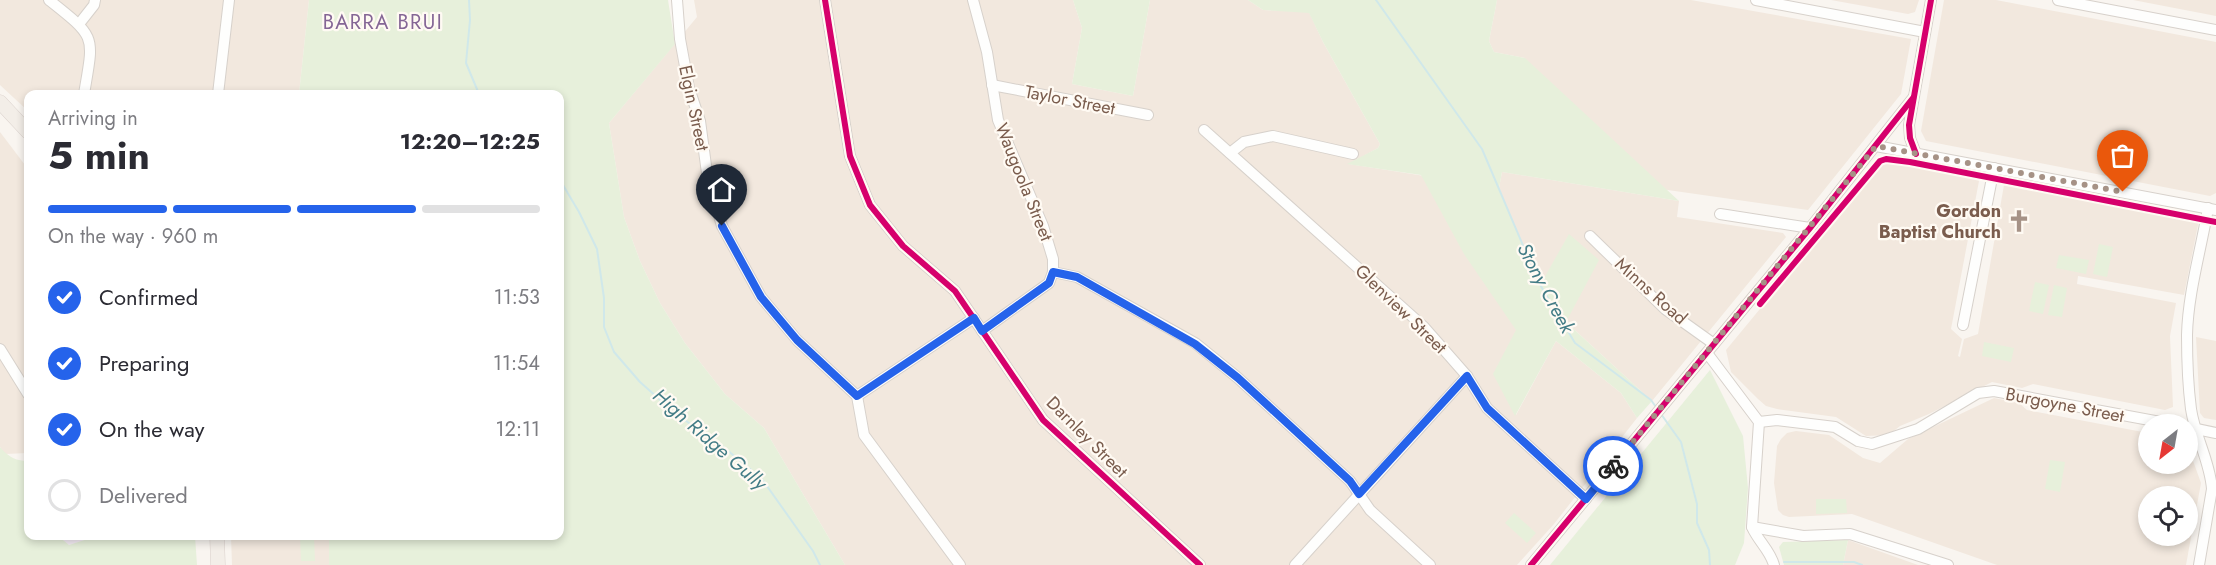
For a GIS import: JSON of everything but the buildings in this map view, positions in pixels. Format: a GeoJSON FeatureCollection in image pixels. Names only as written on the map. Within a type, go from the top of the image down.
{"type":"FeatureCollection","features":[{"type":"Feature","properties":{"kind":"main road"},"geometry":{"type":"LineString","coordinates":[[0,102],[24,128]]}},
{"type":"Feature","properties":{"kind":"main road"},"geometry":{"type":"LineString","coordinates":[[217,540],[218,565]]}},
{"type":"Feature","properties":{"kind":"street"},"geometry":{"type":"LineString","coordinates":[[49,0],[79,24],[88,35],[91,51],[85,90]]}},
{"type":"Feature","properties":{"kind":"street"},"geometry":{"type":"LineString","coordinates":[[79,24],[94,5],[95,0]]}},
{"type":"Feature","properties":{"kind":"street"},"geometry":{"type":"LineString","coordinates":[[218,90],[229,0]]}},
{"type":"Feature","properties":{"kind":"street","name":"Elgin Street"},"geometry":{"type":"LineString","coordinates":[[677,0],[680,39],[689,88],[700,121],[707,173],[722,226],[761,297],[797,340],[857,396]]}},
{"type":"Feature","properties":{"kind":"street","name":"Darnley Street"},"geometry":{"type":"LineString","coordinates":[[825,0],[850,156],[870,205],[903,246],[955,291],[1043,420],[1200,565]]}},
{"type":"Feature","properties":{"kind":"street","name":"Waugoola Street"},"geometry":{"type":"LineString","coordinates":[[973,0],[987,52],[998,120],[1042,226],[1053,259],[1053,272]]}},
{"type":"Feature","properties":{"kind":"street"},"geometry":{"type":"LineString","coordinates":[[1756,0],[1925,32]]}},
{"type":"Feature","properties":{"kind":"street"},"geometry":{"type":"LineString","coordinates":[[1916,154],[1909,131],[1931,0]]}},
{"type":"Feature","properties":{"kind":"street"},"geometry":{"type":"LineString","coordinates":[[2058,0],[2216,30]]}},
{"type":"Feature","properties":{"kind":"street","name":"Taylor Street"},"geometry":{"type":"LineString","coordinates":[[992,86],[1148,115]]}},
{"type":"Feature","properties":{"kind":"street"},"geometry":{"type":"LineString","coordinates":[[1532,565],[1810,228],[1913,98]]}},
{"type":"Feature","properties":{"kind":"street","name":"Glenview Street"},"geometry":{"type":"LineString","coordinates":[[1204,130],[1424,327],[1467,376],[1487,408],[1586,499]]}},
{"type":"Feature","properties":{"kind":"street"},"geometry":{"type":"LineString","coordinates":[[1230,153],[1244,142],[1273,136],[1353,154]]}},
{"type":"Feature","properties":{"kind":"street"},"geometry":{"type":"LineString","coordinates":[[1876,146],[2212,209],[2191,302],[2187,336],[2191,414]]}},
{"type":"Feature","properties":{"kind":"street"},"geometry":{"type":"LineString","coordinates":[[1963,325],[1994,168]]}},
{"type":"Feature","properties":{"kind":"street"},"geometry":{"type":"LineString","coordinates":[[1720,214],[1810,228]]}},
{"type":"Feature","properties":{"kind":"street","name":"Minns Road"},"geometry":{"type":"LineString","coordinates":[[1590,236],[1665,309],[1711,349],[1759,423]]}},
{"type":"Feature","properties":{"kind":"street"},"geometry":{"type":"LineString","coordinates":[[982,331],[1049,283],[1053,272],[1077,277],[1195,344],[1238,378],[1350,481],[1370,510],[1430,565]]}},
{"type":"Feature","properties":{"kind":"street"},"geometry":{"type":"LineString","coordinates":[[960,565],[864,435],[857,396],[974,318]]}},
{"type":"Feature","properties":{"kind":"street"},"geometry":{"type":"LineString","coordinates":[[0,349],[24,388]]}},
{"type":"Feature","properties":{"kind":"street"},"geometry":{"type":"LineString","coordinates":[[1295,565],[1467,376]]}},
{"type":"Feature","properties":{"kind":"street","name":"Burgoyne Street"},"geometry":{"type":"LineString","coordinates":[[1759,423],[1777,420],[1835,427],[1858,441],[1872,444],[1917,429],[1978,393],[1994,391],[2138,418]]}},
{"type":"Feature","properties":{"kind":"street"},"geometry":{"type":"LineString","coordinates":[[1759,423],[1752,526],[1756,537],[1771,555],[1774,565]]}},
{"type":"Feature","properties":{"kind":"street"},"geometry":{"type":"LineString","coordinates":[[2198,429],[2216,433]]}},
{"type":"Feature","properties":{"kind":"street"},"geometry":{"type":"LineString","coordinates":[[2198,445],[2211,477],[2212,489],[2199,565]]}},
{"type":"Feature","properties":{"kind":"street"},"geometry":{"type":"LineString","coordinates":[[1752,526],[1803,536],[1850,534],[1948,565]]}},
{"type":"Feature","properties":{"kind":"shaded area"},"geometry":{"type":"Polygon","coordinates":[[[0,0],[309,0],[299,90],[24,90],[24,107],[0,85],[0,0]]]}},
{"type":"Feature","properties":{"kind":"shaded area"},"geometry":{"type":"Polygon","coordinates":[[[694,0],[1073,0],[1082,28],[1072,84],[1133,96],[1150,0],[1248,0],[1263,10],[1309,12],[1323,42],[1380,144],[1378,148],[1349,164],[1494,187],[1521,251],[1516,415],[1556,341],[1621,393],[1637,418],[1554,524],[1517,565],[845,565],[764,428],[725,394],[685,343],[660,303],[640,261],[624,217],[609,123],[697,17],[694,0]]]}},
{"type":"Feature","properties":{"kind":"shaded area"},"geometry":{"type":"Polygon","coordinates":[[[1497,0],[1691,0],[1911,39],[1901,94],[1808,210],[1507,167],[1525,58],[1494,52],[1489,41],[1497,0]]]}},
{"type":"Feature","properties":{"kind":"shaded area"},"geometry":{"type":"Polygon","coordinates":[[[1831,0],[1919,0],[1915,12],[1908,14],[1831,0]]]}},
{"type":"Feature","properties":{"kind":"shaded area"},"geometry":{"type":"Polygon","coordinates":[[[1944,0],[1996,0],[2216,42],[2216,193],[2210,196],[1926,141],[1921,131],[1944,0]]]}},
{"type":"Feature","properties":{"kind":"shaded area"},"geometry":{"type":"Polygon","coordinates":[[[2133,0],[2216,0],[2216,16],[2133,0]]]}},
{"type":"Feature","properties":{"kind":"shaded area"},"geometry":{"type":"Polygon","coordinates":[[[0,132],[24,164],[24,453],[5,454],[0,447],[0,132]]]}},
{"type":"Feature","properties":{"kind":"shaded area"},"geometry":{"type":"Polygon","coordinates":[[[1887,161],[1978,178],[1951,329],[1962,339],[1958,356],[1960,357],[1964,339],[1978,334],[2004,185],[2007,183],[2199,220],[2184,295],[2078,276],[2077,284],[2176,303],[2170,336],[2173,407],[2165,410],[2033,384],[2022,388],[1992,382],[1900,426],[1889,435],[1866,436],[1836,417],[1766,406],[1731,372],[1726,350],[1879,165],[1887,161]]]}},
{"type":"Feature","properties":{"kind":"shaded area"},"geometry":{"type":"Polygon","coordinates":[[[1502,172],[1679,201],[1677,217],[1783,233],[1786,237],[1652,401],[1566,322],[1524,249],[1499,188],[1502,172]]]}},
{"type":"Feature","properties":{"kind":"shaded area"},"geometry":{"type":"Polygon","coordinates":[[[2196,337],[2216,341],[2216,420],[2204,418],[2200,413],[2196,337]]]}},
{"type":"Feature","properties":{"kind":"shaded area"},"geometry":{"type":"Polygon","coordinates":[[[1994,398],[2019,403],[2027,410],[2138,431],[2138,474],[2198,474],[2201,483],[2198,499],[2198,486],[2138,486],[2138,546],[2189,546],[2186,565],[1997,565],[1852,514],[1789,517],[1778,510],[1774,483],[1777,446],[1787,433],[1796,431],[1829,435],[1863,458],[1880,463],[1908,439],[1994,398]]]}},
{"type":"Feature","properties":{"kind":"shaded area"},"geometry":{"type":"Polygon","coordinates":[[[63,540],[85,540],[69,545],[63,540]]]}},
{"type":"Feature","properties":{"kind":"shaded area"},"geometry":{"type":"Polygon","coordinates":[[[231,540],[329,540],[329,565],[232,565],[231,540]]]}},
{"type":"Feature","properties":{"kind":"shaded area"},"geometry":{"type":"Polygon","coordinates":[[[1848,540],[1918,565],[1843,565],[1848,540]]]}},
{"type":"Feature","properties":{"kind":"green space"},"geometry":{"type":"Polygon","coordinates":[[[309,0],[668,0],[675,44],[609,123],[624,217],[640,261],[660,303],[685,343],[725,394],[764,428],[845,565],[329,565],[329,540],[564,540],[564,90],[299,90],[309,0]]]}},
{"type":"Feature","properties":{"kind":"green space"},"geometry":{"type":"Polygon","coordinates":[[[1073,0],[1150,0],[1133,96],[1072,84],[1082,28],[1073,0]]]}},
{"type":"Feature","properties":{"kind":"green space"},"geometry":{"type":"Polygon","coordinates":[[[1248,0],[1497,0],[1489,41],[1494,52],[1525,58],[1679,201],[1502,172],[1499,188],[1524,249],[1543,280],[1569,234],[1599,260],[1566,322],[1652,401],[1637,418],[1621,393],[1556,341],[1515,416],[1493,374],[1516,330],[1464,254],[1421,175],[1347,164],[1378,148],[1380,144],[1309,13],[1263,10],[1248,0]]]}},
{"type":"Feature","properties":{"kind":"green space"},"geometry":{"type":"Polygon","coordinates":[[[2099,244],[2113,247],[2107,277],[2093,274],[2099,244]]]}},
{"type":"Feature","properties":{"kind":"green space"},"geometry":{"type":"Polygon","coordinates":[[[2059,255],[2089,260],[2086,274],[2056,268],[2059,255]]]}},
{"type":"Feature","properties":{"kind":"green space"},"geometry":{"type":"Polygon","coordinates":[[[2035,282],[2049,285],[2043,314],[2029,311],[2035,282]]]}},
{"type":"Feature","properties":{"kind":"green space"},"geometry":{"type":"Polygon","coordinates":[[[2054,285],[2067,288],[2062,317],[2048,315],[2054,285]]]}},
{"type":"Feature","properties":{"kind":"green space"},"geometry":{"type":"Polygon","coordinates":[[[1984,342],[2014,348],[2011,362],[1982,356],[1984,342]]]}},
{"type":"Feature","properties":{"kind":"green space"},"geometry":{"type":"Polygon","coordinates":[[[1710,370],[1743,436],[1748,488],[1744,543],[1735,565],[1550,565],[1710,370]]]}},
{"type":"Feature","properties":{"kind":"green space"},"geometry":{"type":"Polygon","coordinates":[[[0,447],[12,458],[24,461],[24,540],[63,540],[69,545],[85,540],[195,540],[197,565],[0,565],[0,447]]]}},
{"type":"Feature","properties":{"kind":"green space"},"geometry":{"type":"Polygon","coordinates":[[[2050,460],[2065,462],[2060,492],[2045,489],[2050,460]]]}},
{"type":"Feature","properties":{"kind":"green space"},"geometry":{"type":"Polygon","coordinates":[[[1816,499],[1846,499],[1847,513],[1816,514],[1816,499]]]}},
{"type":"Feature","properties":{"kind":"green space"},"geometry":{"type":"Polygon","coordinates":[[[1514,513],[1536,533],[1527,543],[1505,523],[1514,513]]]}},
{"type":"Feature","properties":{"kind":"green space"},"geometry":{"type":"Polygon","coordinates":[[[300,540],[314,540],[315,561],[301,561],[300,540]]]}},
{"type":"Feature","properties":{"kind":"green space"},"geometry":{"type":"Polygon","coordinates":[[[1848,540],[1843,565],[1784,565],[1779,547],[1783,542],[1848,540]]]}},
{"type":"Feature","properties":{"kind":"waterway","name":"High Ridge Gully"},"geometry":{"type":"LineString","coordinates":[[469,0],[470,20],[466,63],[477,90]]}},
{"type":"Feature","properties":{"kind":"waterway","name":"Stony Creek"},"geometry":{"type":"LineString","coordinates":[[1376,0],[1482,149],[1539,283],[1575,343],[1651,400],[1656,407]]}},
{"type":"Feature","properties":{"kind":"waterway","name":"High Ridge Gully"},"geometry":{"type":"LineString","coordinates":[[564,187],[597,249],[604,298],[604,327],[614,352],[640,382],[676,414],[721,445],[762,479],[813,551],[820,565]]}},
{"type":"Feature","properties":{"kind":"waterway","name":"Stony Creek"},"geometry":{"type":"LineString","coordinates":[[1661,414],[1681,442],[1697,504],[1697,523],[1709,550],[1710,565]]}},
{"type":"Feature","properties":{"kind":"waterway","name":"Stony Creek"},"geometry":{"type":"LineString","coordinates":[[1784,562],[1854,562],[1862,565]]}},
{"type":"Feature","properties":{"kind":"cycle path"},"geometry":{"type":"LineString","coordinates":[[825,0],[850,156],[870,205],[903,246],[955,291],[1043,420],[1200,565]]}},
{"type":"Feature","properties":{"kind":"cycle path"},"geometry":{"type":"LineString","coordinates":[[1916,154],[1910,138],[1909,125],[1931,0]]}},
{"type":"Feature","properties":{"kind":"cycle path"},"geometry":{"type":"LineString","coordinates":[[1531,565],[1810,228],[1913,98]]}},
{"type":"Feature","properties":{"kind":"cycle path"},"geometry":{"type":"LineString","coordinates":[[1760,304],[1880,161],[1886,159],[2216,222]]}},
{"type":"Feature","properties":{"kind":"way so far"},"geometry":{"type":"LineString","coordinates":[[1613,466],[1876,146],[2123,192]]}},
{"type":"Feature","properties":{"kind":"place","name":"Gordon Baptist Church"},"geometry":{"type":"Point","coordinates":[2019,221]}},
{"type":"Feature","properties":{"kind":"district","name":"BARRA BRUI"},"geometry":{"type":"Point","coordinates":[383,22]}},
{"type":"Feature","properties":{"kind":"route"},"geometry":{"type":"LineString","coordinates":[[722,226],[761,297],[797,340],[857,396],[974,318],[982,331],[1049,283],[1053,272],[1077,277],[1195,344],[1238,378],[1350,481],[1359,494],[1467,376],[1487,408],[1586,499],[1613,466]]}}]}
